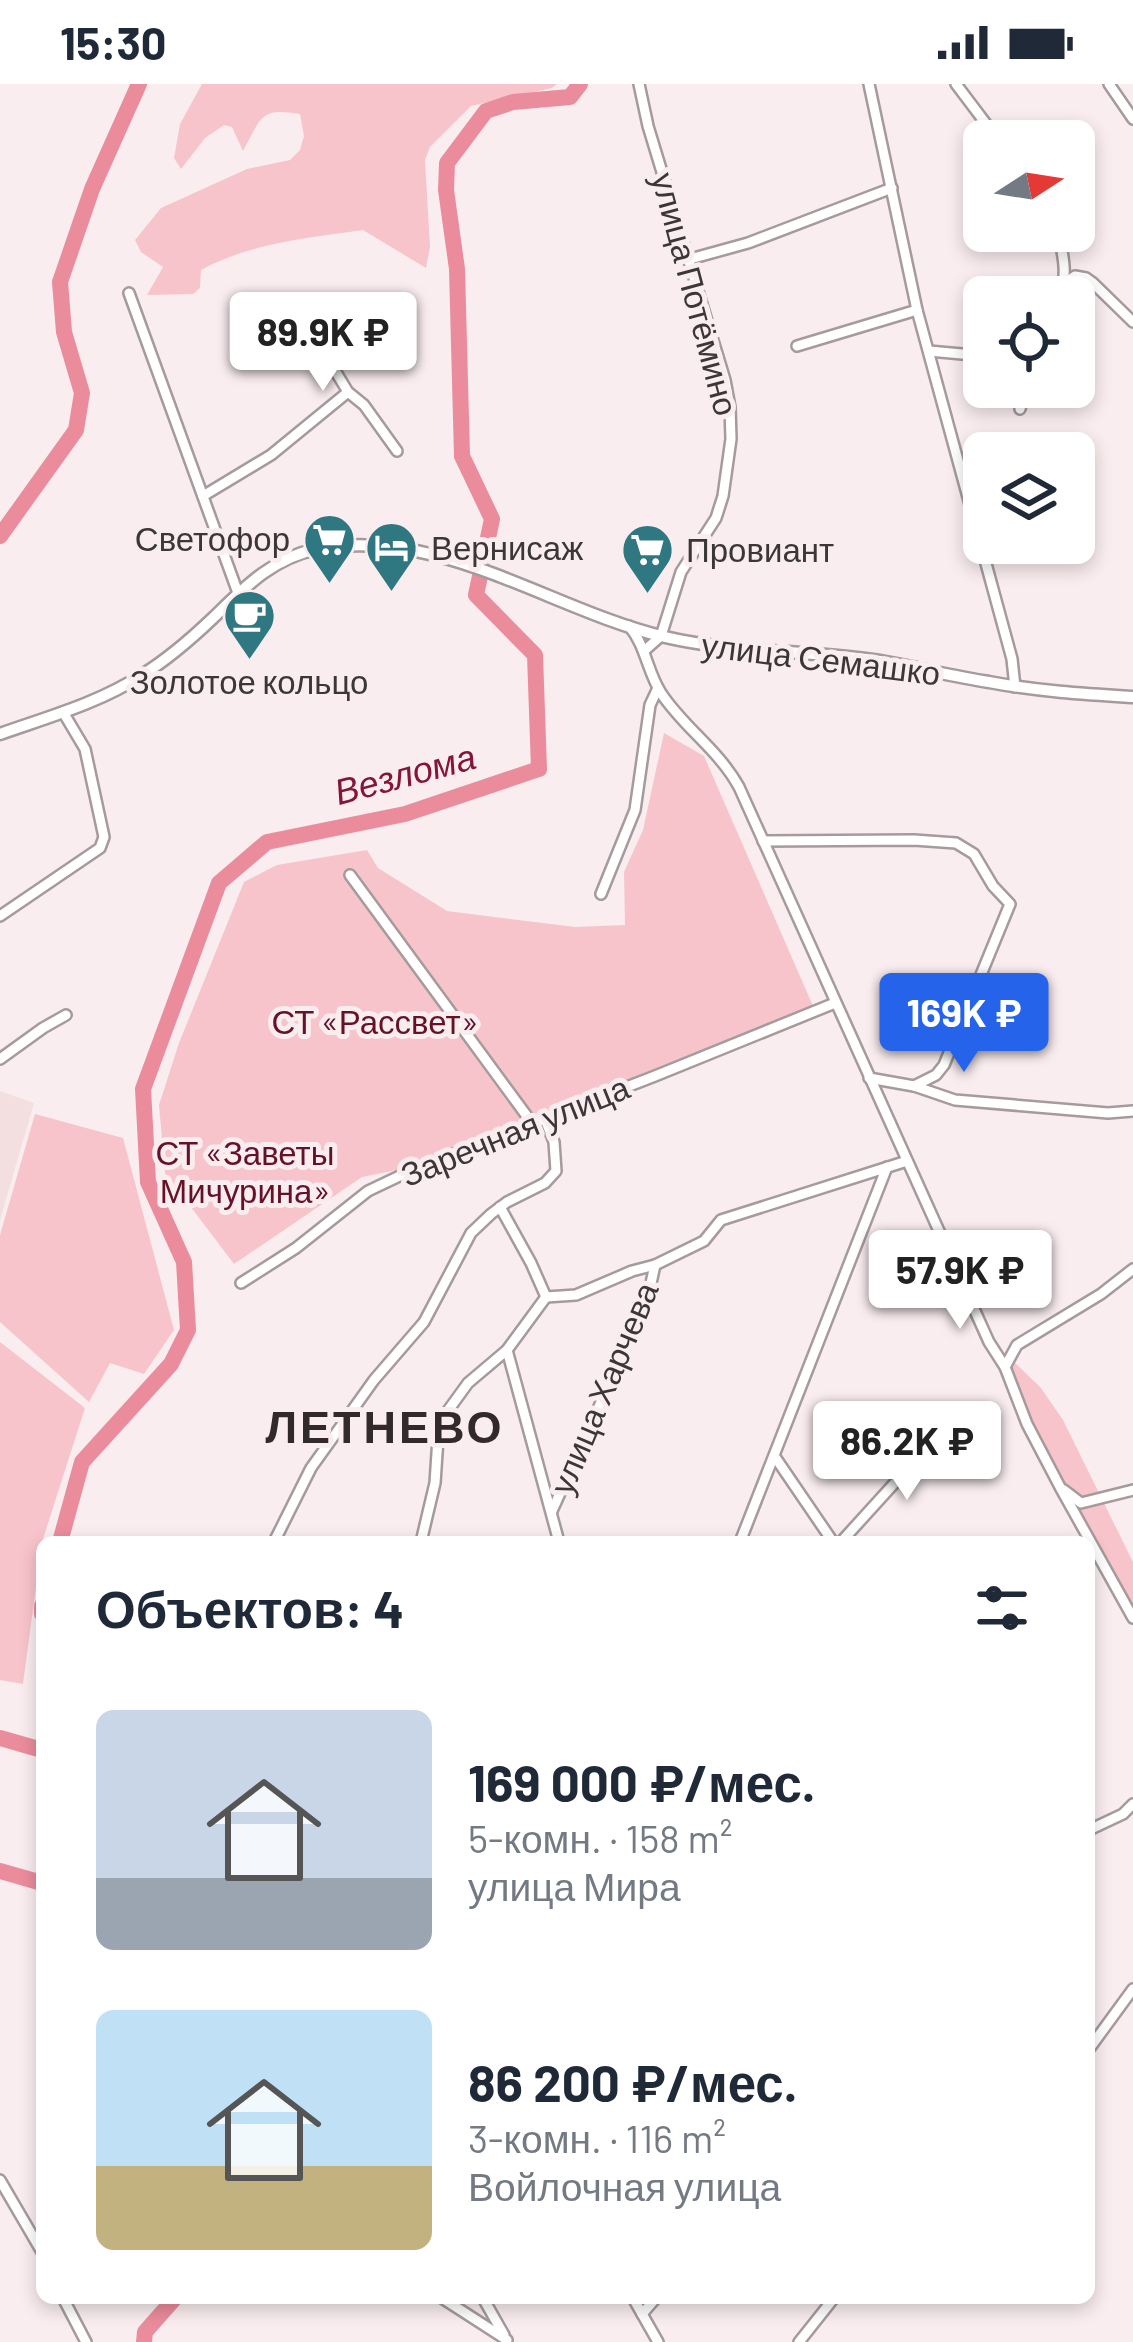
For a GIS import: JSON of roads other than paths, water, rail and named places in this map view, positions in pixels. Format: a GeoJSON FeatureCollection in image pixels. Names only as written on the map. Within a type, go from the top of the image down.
{"type":"FeatureCollection","features":[{"type":"Feature","properties":{"kind":"main road","name":"улица Семашко"},"geometry":{"type":"LineString","coordinates":[[0,734],[115,691],[153,668],[257,576],[284,559],[316,550],[369,546],[454,561],[629,626],[702,645],[872,660],[1015,687],[1133,698]]}},
{"type":"Feature","properties":{"kind":"street","name":"улица Потёмино"},"geometry":{"type":"LineString","coordinates":[[639,84],[725,380],[731,439],[716,518],[682,572],[661,636]]}},
{"type":"Feature","properties":{"kind":"street"},"geometry":{"type":"LineString","coordinates":[[869,84],[917,310],[1012,658],[1015,687]]}},
{"type":"Feature","properties":{"kind":"street"},"geometry":{"type":"LineString","coordinates":[[956,84],[983,120]]}},
{"type":"Feature","properties":{"kind":"street"},"geometry":{"type":"LineString","coordinates":[[1109,84],[1133,119]]}},
{"type":"Feature","properties":{"kind":"street"},"geometry":{"type":"LineString","coordinates":[[690,259],[748,244],[892,188]]}},
{"type":"Feature","properties":{"kind":"street"},"geometry":{"type":"LineString","coordinates":[[1063,252],[1065,276]]}},
{"type":"Feature","properties":{"kind":"street"},"geometry":{"type":"LineString","coordinates":[[1066,266],[1079,276]]}},
{"type":"Feature","properties":{"kind":"street"},"geometry":{"type":"LineString","coordinates":[[1095,286],[1133,322]]}},
{"type":"Feature","properties":{"kind":"street"},"geometry":{"type":"LineString","coordinates":[[129,292],[238,592]]}},
{"type":"Feature","properties":{"kind":"street"},"geometry":{"type":"LineString","coordinates":[[286,301],[299,311],[348,392],[364,405],[397,452]]}},
{"type":"Feature","properties":{"kind":"street"},"geometry":{"type":"LineString","coordinates":[[797,346],[917,310]]}},
{"type":"Feature","properties":{"kind":"street"},"geometry":{"type":"LineString","coordinates":[[929,351],[963,354]]}},
{"type":"Feature","properties":{"kind":"street"},"geometry":{"type":"LineString","coordinates":[[203,496],[271,455],[348,392]]}},
{"type":"Feature","properties":{"kind":"street"},"geometry":{"type":"LineString","coordinates":[[629,626],[642,642],[658,688],[728,768],[989,1342],[1005,1367],[1027,1424],[1087,1536]]}},
{"type":"Feature","properties":{"kind":"street"},"geometry":{"type":"LineString","coordinates":[[644,651],[661,636]]}},
{"type":"Feature","properties":{"kind":"street"},"geometry":{"type":"LineString","coordinates":[[601,894],[635,810],[650,705],[658,688]]}},
{"type":"Feature","properties":{"kind":"street"},"geometry":{"type":"LineString","coordinates":[[0,916],[100,848],[104,838],[85,749],[63,712]]}},
{"type":"Feature","properties":{"kind":"street"},"geometry":{"type":"LineString","coordinates":[[763,841],[956,843],[974,854],[1010,904],[944,1065],[936,1075],[914,1086]]}},
{"type":"Feature","properties":{"kind":"street"},"geometry":{"type":"LineString","coordinates":[[350,875],[532,1123]]}},
{"type":"Feature","properties":{"kind":"street"},"geometry":{"type":"LineString","coordinates":[[821,970],[832,964]]}},
{"type":"Feature","properties":{"kind":"street","name":"Заречная улица"},"geometry":{"type":"LineString","coordinates":[[242,1283],[368,1191],[410,1171],[835,1003]]}},
{"type":"Feature","properties":{"kind":"street"},"geometry":{"type":"LineString","coordinates":[[0,1059],[66,1015]]}},
{"type":"Feature","properties":{"kind":"street"},"geometry":{"type":"LineString","coordinates":[[869,1078],[956,1100],[1133,1112]]}},
{"type":"Feature","properties":{"kind":"street"},"geometry":{"type":"LineString","coordinates":[[277,1536],[334,1434],[424,1322],[471,1233],[500,1207],[556,1172],[554,1142],[544,1119]]}},
{"type":"Feature","properties":{"kind":"street"},"geometry":{"type":"LineString","coordinates":[[422,1536],[435,1483],[439,1423],[468,1382],[507,1350],[546,1297],[576,1294],[656,1265],[704,1241],[721,1220],[907,1161]]}},
{"type":"Feature","properties":{"kind":"street"},"geometry":{"type":"LineString","coordinates":[[742,1536],[886,1167]]}},
{"type":"Feature","properties":{"kind":"street"},"geometry":{"type":"LineString","coordinates":[[500,1207],[546,1297]]}},
{"type":"Feature","properties":{"kind":"street","name":"улица Харчева"},"geometry":{"type":"LineString","coordinates":[[552,1511],[606,1391],[614,1361],[648,1298],[656,1265]]}},
{"type":"Feature","properties":{"kind":"street"},"geometry":{"type":"LineString","coordinates":[[1005,1367],[1017,1345],[1133,1269]]}},
{"type":"Feature","properties":{"kind":"street"},"geometry":{"type":"LineString","coordinates":[[507,1350],[558,1536]]}},
{"type":"Feature","properties":{"kind":"street"},"geometry":{"type":"LineString","coordinates":[[843,1536],[940,1433]]}},
{"type":"Feature","properties":{"kind":"street"},"geometry":{"type":"LineString","coordinates":[[775,1457],[833,1536]]}},
{"type":"Feature","properties":{"kind":"street"},"geometry":{"type":"LineString","coordinates":[[1060,1487],[1082,1503],[1133,1490]]}},
{"type":"Feature","properties":{"kind":"street"},"geometry":{"type":"LineString","coordinates":[[1095,1550],[1133,1618]]}},
{"type":"Feature","properties":{"kind":"street"},"geometry":{"type":"LineString","coordinates":[[1095,1827],[1133,1804]]}},
{"type":"Feature","properties":{"kind":"street"},"geometry":{"type":"LineString","coordinates":[[1095,2041],[1133,1989]]}},
{"type":"Feature","properties":{"kind":"street"},"geometry":{"type":"LineString","coordinates":[[0,2180],[36,2242]]}},
{"type":"Feature","properties":{"kind":"street"},"geometry":{"type":"LineString","coordinates":[[66,2304],[86,2342]]}},
{"type":"Feature","properties":{"kind":"street"},"geometry":{"type":"LineString","coordinates":[[451,2304],[508,2341]]}},
{"type":"Feature","properties":{"kind":"street"},"geometry":{"type":"LineString","coordinates":[[486,2304],[508,2341]]}},
{"type":"Feature","properties":{"kind":"street"},"geometry":{"type":"LineString","coordinates":[[636,2304],[658,2342]]}},
{"type":"Feature","properties":{"kind":"street"},"geometry":{"type":"LineString","coordinates":[[642,2314],[651,2304]]}},
{"type":"Feature","properties":{"kind":"street"},"geometry":{"type":"LineString","coordinates":[[799,2342],[830,2304]]}},
{"type":"Feature","properties":{"kind":"waterway","name":"Везлома"},"geometry":{"type":"LineString","coordinates":[[0,536],[76,430],[82,393],[64,332],[60,282],[92,189],[139,84]]}},
{"type":"Feature","properties":{"kind":"waterway","name":"Везлома"},"geometry":{"type":"LineString","coordinates":[[62,1536],[82,1462],[171,1364],[188,1330],[184,1262],[148,1182],[143,1089],[219,883],[267,842],[405,814],[539,769],[535,655],[476,595],[492,519],[462,456],[457,269],[447,163],[486,111],[513,102],[570,97],[580,84]]}},
{"type":"Feature","properties":{"kind":"waterway","name":"Везлома"},"geometry":{"type":"LineString","coordinates":[[0,1738],[36,1748]]}},
{"type":"Feature","properties":{"kind":"waterway","name":"Везлома"},"geometry":{"type":"LineString","coordinates":[[0,1871],[36,1881]]}},
{"type":"Feature","properties":{"kind":"waterway","name":"Везлома"},"geometry":{"type":"LineString","coordinates":[[144,2342],[145,2332],[170,2304]]}},
{"type":"Feature","properties":{"kind":"place","name":"Светофор"},"geometry":{"type":"Point","coordinates":[329,585]}},
{"type":"Feature","properties":{"kind":"place","name":"Вернисаж"},"geometry":{"type":"Point","coordinates":[392,594]}},
{"type":"Feature","properties":{"kind":"place","name":"Провиант"},"geometry":{"type":"Point","coordinates":[647,596]}},
{"type":"Feature","properties":{"kind":"place","name":"Золотое кольцо"},"geometry":{"type":"Point","coordinates":[249,661]}},
{"type":"Feature","properties":{"kind":"district","name":"ЛЕТНЕВО"},"geometry":{"type":"Point","coordinates":[385,1427]}},
{"type":"Feature","properties":{"kind":"park label","name":"СТ «Рассвет»"},"geometry":{"type":"Point","coordinates":[375,1022]}},
{"type":"Feature","properties":{"kind":"park label","name":"СТ «Заветы Мичурина»"},"geometry":{"type":"Point","coordinates":[245,1172]}}]}
